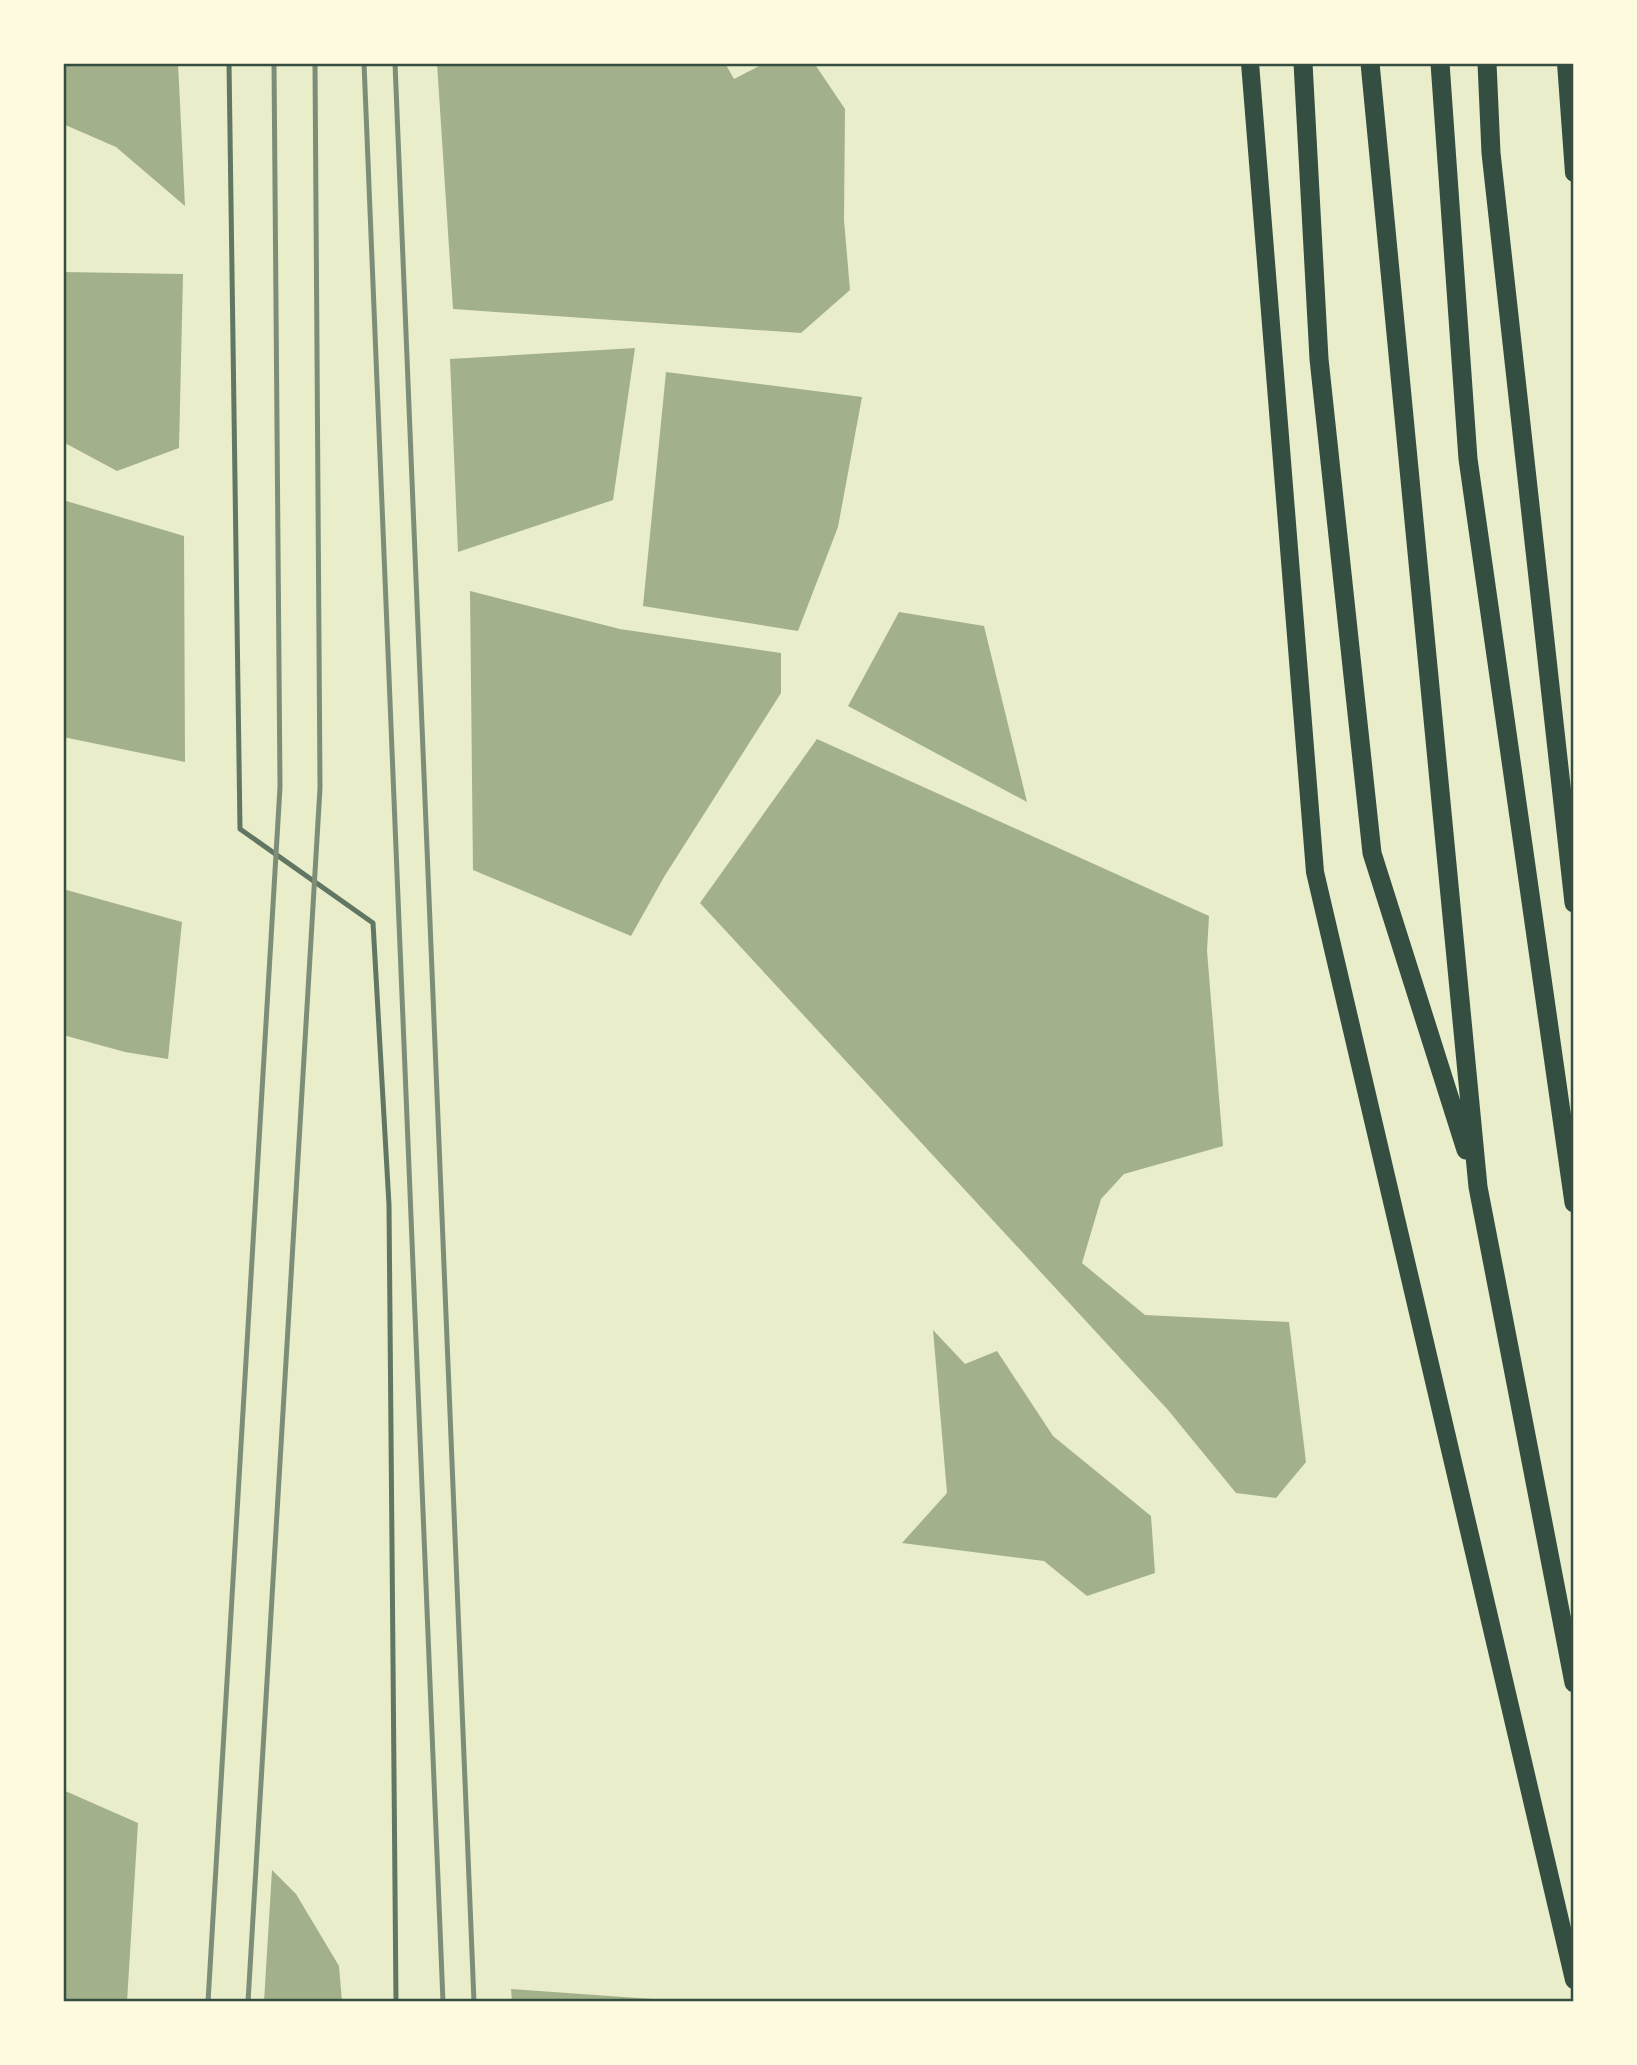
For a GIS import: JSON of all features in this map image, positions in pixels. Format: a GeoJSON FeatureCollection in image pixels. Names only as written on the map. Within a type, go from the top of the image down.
{"type":"FeatureCollection","features":[{"type":"Feature","properties":{"kind":"highway"},"geometry":{"type":"LineString","coordinates":[[1303,63],[1319,359],[1372,853],[1478,1187]]}},
{"type":"Feature","properties":{"kind":"highway"},"geometry":{"type":"LineString","coordinates":[[1370,63],[1478,1187],[1574,1683]]}},
{"type":"Feature","properties":{"kind":"highway"},"geometry":{"type":"LineString","coordinates":[[1440,63],[1468,459],[1574,1203]]}},
{"type":"Feature","properties":{"kind":"highway"},"geometry":{"type":"LineString","coordinates":[[1487,63],[1491,153],[1574,903]]}},
{"type":"Feature","properties":{"kind":"highway"},"geometry":{"type":"LineString","coordinates":[[1570,1182],[1574,1121]]}},
{"type":"Feature","properties":{"kind":"main road"},"geometry":{"type":"LineString","coordinates":[[1250,63],[1315,872],[1574,1980]]}},
{"type":"Feature","properties":{"kind":"main road"},"geometry":{"type":"LineString","coordinates":[[1566,63],[1574,173]]}},
{"type":"Feature","properties":{"kind":"lane"},"geometry":{"type":"LineString","coordinates":[[229,63],[240,829],[373,923],[389,1205],[396,2002]]}},
{"type":"Feature","properties":{"kind":"shaded area"},"geometry":{"type":"Polygon","coordinates":[[[63,63],[178,63],[185,206],[116,147],[63,124],[63,63]]]}},
{"type":"Feature","properties":{"kind":"shaded area"},"geometry":{"type":"Polygon","coordinates":[[[437,63],[725,63],[734,79],[765,63],[814,63],[845,109],[844,220],[850,290],[801,333],[453,309],[437,63]]]}},
{"type":"Feature","properties":{"kind":"shaded area"},"geometry":{"type":"Polygon","coordinates":[[[63,272],[183,274],[179,448],[117,471],[63,442],[63,272]]]}},
{"type":"Feature","properties":{"kind":"shaded area"},"geometry":{"type":"Polygon","coordinates":[[[635,348],[613,500],[458,552],[450,359],[635,348]]]}},
{"type":"Feature","properties":{"kind":"shaded area"},"geometry":{"type":"Polygon","coordinates":[[[666,372],[862,397],[838,527],[798,631],[643,606],[666,372]]]}},
{"type":"Feature","properties":{"kind":"shaded area"},"geometry":{"type":"Polygon","coordinates":[[[63,500],[184,536],[185,762],[63,737],[63,500]]]}},
{"type":"Feature","properties":{"kind":"shaded area"},"geometry":{"type":"Polygon","coordinates":[[[470,591],[620,629],[781,653],[781,693],[664,877],[631,936],[473,870],[470,591]]]}},
{"type":"Feature","properties":{"kind":"shaded area"},"geometry":{"type":"Polygon","coordinates":[[[899,612],[984,626],[1027,802],[848,706],[899,612]]]}},
{"type":"Feature","properties":{"kind":"shaded area"},"geometry":{"type":"Polygon","coordinates":[[[817,739],[1209,916],[1207,951],[1223,1146],[1124,1174],[1101,1199],[1082,1263],[1145,1315],[1289,1322],[1306,1462],[1276,1498],[1236,1493],[1168,1410],[700,903],[817,739]]]}},
{"type":"Feature","properties":{"kind":"shaded area"},"geometry":{"type":"Polygon","coordinates":[[[63,889],[182,922],[168,1059],[125,1052],[63,1035],[63,889]]]}},
{"type":"Feature","properties":{"kind":"shaded area"},"geometry":{"type":"Polygon","coordinates":[[[933,1330],[965,1364],[997,1351],[1053,1436],[1151,1516],[1155,1573],[1087,1596],[1044,1561],[902,1543],[947,1493],[933,1330]]]}},
{"type":"Feature","properties":{"kind":"shaded area"},"geometry":{"type":"Polygon","coordinates":[[[63,1790],[138,1823],[127,2002],[63,2002],[63,1790]]]}},
{"type":"Feature","properties":{"kind":"shaded area"},"geometry":{"type":"Polygon","coordinates":[[[272,1870],[296,1894],[339,1966],[342,2002],[264,2002],[272,1870]]]}},
{"type":"Feature","properties":{"kind":"shaded area"},"geometry":{"type":"Polygon","coordinates":[[[511,1989],[694,2002],[512,2002],[511,1989]]]}},
{"type":"Feature","properties":{"kind":"railway"},"geometry":{"type":"LineString","coordinates":[[208,2002],[280,787],[274,63]]}},
{"type":"Feature","properties":{"kind":"railway"},"geometry":{"type":"LineString","coordinates":[[248,2002],[320,788],[315,63]]}},
{"type":"Feature","properties":{"kind":"railway"},"geometry":{"type":"LineString","coordinates":[[364,63],[443,2002]]}},
{"type":"Feature","properties":{"kind":"railway"},"geometry":{"type":"LineString","coordinates":[[395,63],[474,2002]]}}]}
